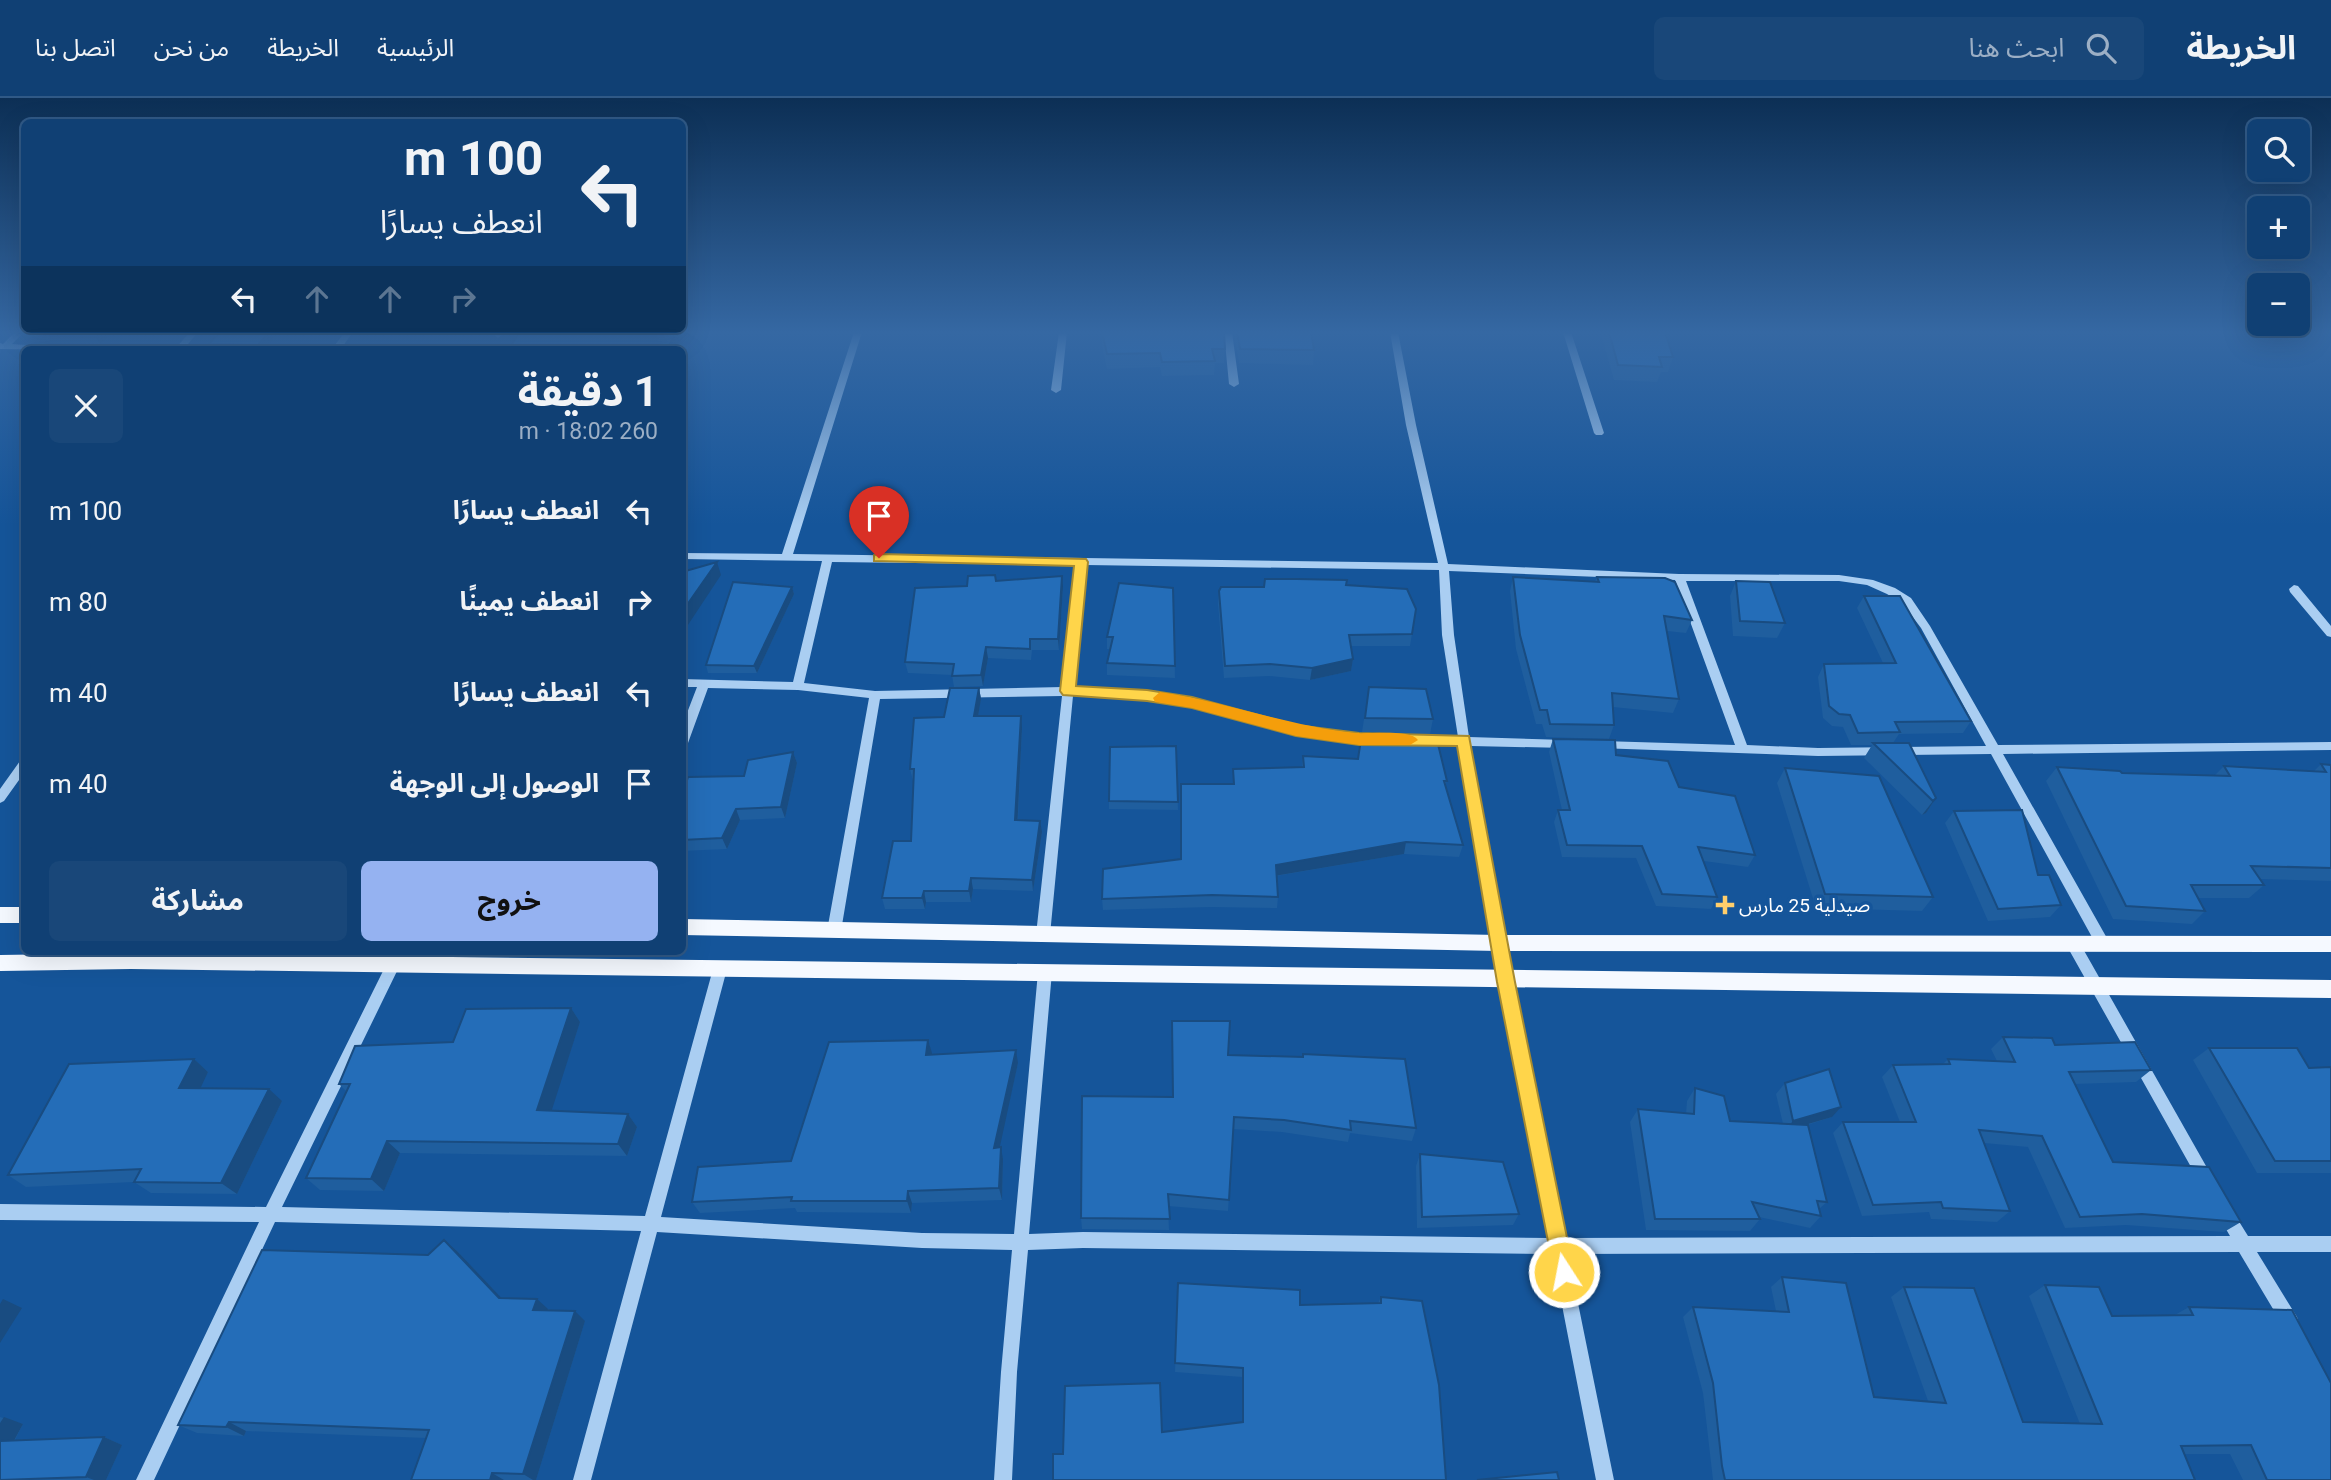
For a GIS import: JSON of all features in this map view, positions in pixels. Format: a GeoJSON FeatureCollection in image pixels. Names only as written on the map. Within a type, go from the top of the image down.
{"type":"FeatureCollection","features":[{"type":"Feature","properties":{"kind":"main road"},"geometry":{"type":"LineString","coordinates":[[0,915],[21,915]]}},
{"type":"Feature","properties":{"kind":"main road"},"geometry":{"type":"LineString","coordinates":[[686,928],[1498,943],[2331,944]]}},
{"type":"Feature","properties":{"kind":"main road"},"geometry":{"type":"LineString","coordinates":[[0,964],[131,961],[1045,972],[1506,982],[2331,989]]}},
{"type":"Feature","properties":{"kind":"street"},"geometry":{"type":"LineString","coordinates":[[787,556],[838,396]]}},
{"type":"Feature","properties":{"kind":"street"},"geometry":{"type":"LineString","coordinates":[[1406,396],[1444,567],[1448,635],[1498,943],[1605,1480]]}},
{"type":"Feature","properties":{"kind":"street"},"geometry":{"type":"LineString","coordinates":[[1587,396],[1599,433]]}},
{"type":"Feature","properties":{"kind":"street"},"geometry":{"type":"LineString","coordinates":[[686,556],[1444,567],[1679,577],[1839,578],[1869,582],[1907,601],[1925,626],[2103,944]]}},
{"type":"Feature","properties":{"kind":"street"},"geometry":{"type":"LineString","coordinates":[[797,686],[828,557]]}},
{"type":"Feature","properties":{"kind":"street"},"geometry":{"type":"LineString","coordinates":[[1042,935],[1081,562]]}},
{"type":"Feature","properties":{"kind":"street"},"geometry":{"type":"LineString","coordinates":[[1679,577],[1742,749]]}},
{"type":"Feature","properties":{"kind":"street"},"geometry":{"type":"LineString","coordinates":[[2294,589],[2331,634]]}},
{"type":"Feature","properties":{"kind":"street"},"geometry":{"type":"LineString","coordinates":[[686,683],[797,686],[875,695],[1068,691],[1181,701],[1296,730],[1359,739],[1385,739]]}},
{"type":"Feature","properties":{"kind":"street"},"geometry":{"type":"LineString","coordinates":[[686,732],[704,684]]}},
{"type":"Feature","properties":{"kind":"street"},"geometry":{"type":"LineString","coordinates":[[834,931],[875,695]]}},
{"type":"Feature","properties":{"kind":"street"},"geometry":{"type":"LineString","coordinates":[[1411,740],[1575,744]]}},
{"type":"Feature","properties":{"kind":"street"},"geometry":{"type":"LineString","coordinates":[[1589,744],[1818,751],[2331,747]]}},
{"type":"Feature","properties":{"kind":"street"},"geometry":{"type":"LineString","coordinates":[[0,798],[21,768]]}},
{"type":"Feature","properties":{"kind":"street"},"geometry":{"type":"LineString","coordinates":[[2073,944],[2241,1243],[2297,1332]]}},
{"type":"Feature","properties":{"kind":"street"},"geometry":{"type":"LineString","coordinates":[[145,1480],[271,1213],[393,965]]}},
{"type":"Feature","properties":{"kind":"street"},"geometry":{"type":"LineString","coordinates":[[582,1480],[720,969]]}},
{"type":"Feature","properties":{"kind":"street"},"geometry":{"type":"LineString","coordinates":[[1003,1480],[1045,972]]}},
{"type":"Feature","properties":{"kind":"street"},"geometry":{"type":"LineString","coordinates":[[0,1212],[271,1213],[653,1224],[1021,1244],[1083,1240],[1559,1246],[2331,1244]]}},
{"type":"Feature","properties":{"kind":"building"},"geometry":{"type":"Polygon","coordinates":[[[717,562],[686,606],[686,571],[717,562]]]}},
{"type":"Feature","properties":{"kind":"building"},"geometry":{"type":"Polygon","coordinates":[[[995,575],[996,581],[1062,576],[1058,639],[1030,639],[1030,649],[986,647],[981,675],[952,676],[954,664],[905,662],[915,588],[967,586],[968,576],[995,575]]]}},
{"type":"Feature","properties":{"kind":"building"},"geometry":{"type":"Polygon","coordinates":[[[1513,577],[1599,582],[1597,577],[1665,578],[1675,582],[1692,620],[1664,616],[1679,699],[1612,693],[1614,725],[1550,724],[1547,710],[1540,710],[1520,635],[1513,577]]]}},
{"type":"Feature","properties":{"kind":"building"},"geometry":{"type":"Polygon","coordinates":[[[1265,579],[1347,580],[1346,585],[1407,589],[1416,609],[1412,634],[1349,635],[1353,659],[1312,668],[1270,664],[1225,666],[1219,591],[1221,587],[1264,587],[1265,579]]]}},
{"type":"Feature","properties":{"kind":"building"},"geometry":{"type":"Polygon","coordinates":[[[1736,581],[1770,582],[1785,623],[1740,621],[1736,581]]]}},
{"type":"Feature","properties":{"kind":"building"},"geometry":{"type":"Polygon","coordinates":[[[733,582],[792,587],[754,666],[706,665],[733,582]]]}},
{"type":"Feature","properties":{"kind":"building"},"geometry":{"type":"Polygon","coordinates":[[[1119,583],[1173,588],[1175,666],[1107,663],[1113,637],[1107,637],[1119,583]]]}},
{"type":"Feature","properties":{"kind":"building"},"geometry":{"type":"Polygon","coordinates":[[[1864,596],[1900,596],[1971,721],[1895,722],[1900,732],[1858,733],[1850,715],[1839,714],[1829,706],[1824,664],[1896,663],[1864,596]]]}},
{"type":"Feature","properties":{"kind":"building"},"geometry":{"type":"Polygon","coordinates":[[[1369,687],[1426,689],[1433,719],[1365,718],[1369,687]]]}},
{"type":"Feature","properties":{"kind":"building"},"geometry":{"type":"Polygon","coordinates":[[[950,688],[979,688],[974,716],[1021,716],[1015,820],[1040,821],[1032,880],[971,878],[969,891],[924,891],[922,898],[882,898],[893,841],[911,841],[914,769],[910,769],[914,718],[944,717],[950,688]]]}},
{"type":"Feature","properties":{"kind":"building"},"geometry":{"type":"Polygon","coordinates":[[[1362,733],[1436,736],[1447,781],[1444,781],[1463,845],[1406,842],[1276,865],[1278,897],[1212,895],[1102,899],[1103,869],[1181,859],[1181,784],[1234,784],[1233,769],[1304,767],[1303,756],[1358,759],[1362,733]]]}},
{"type":"Feature","properties":{"kind":"building"},"geometry":{"type":"Polygon","coordinates":[[[1553,739],[1615,740],[1616,755],[1668,761],[1679,787],[1735,796],[1755,855],[1698,847],[1717,897],[1662,894],[1642,846],[1567,845],[1558,810],[1570,810],[1553,739]]]}},
{"type":"Feature","properties":{"kind":"building"},"geometry":{"type":"Polygon","coordinates":[[[1873,743],[1909,743],[1936,798],[1933,801],[1873,743]]]}},
{"type":"Feature","properties":{"kind":"building"},"geometry":{"type":"Polygon","coordinates":[[[1176,746],[1178,802],[1109,801],[1110,747],[1176,746]]]}},
{"type":"Feature","properties":{"kind":"building"},"geometry":{"type":"Polygon","coordinates":[[[793,752],[781,807],[736,809],[722,838],[686,840],[688,777],[744,776],[748,760],[793,752]]]}},
{"type":"Feature","properties":{"kind":"building"},"geometry":{"type":"Polygon","coordinates":[[[2321,764],[2331,765],[2331,868],[2251,866],[2264,885],[2191,885],[2205,911],[2126,906],[2057,767],[2122,773],[2230,776],[2224,766],[2326,772],[2321,764]]]}},
{"type":"Feature","properties":{"kind":"building"},"geometry":{"type":"Polygon","coordinates":[[[1785,768],[1879,776],[1933,897],[1825,894],[1785,768]]]}},
{"type":"Feature","properties":{"kind":"building"},"geometry":{"type":"Polygon","coordinates":[[[2022,810],[2038,875],[2049,875],[2061,905],[1998,909],[1954,811],[2022,810]]]}},
{"type":"Feature","properties":{"kind":"building"},"geometry":{"type":"Polygon","coordinates":[[[571,1008],[537,1110],[628,1114],[618,1144],[387,1141],[371,1179],[306,1178],[350,1084],[339,1084],[355,1046],[453,1042],[466,1009],[571,1008]]]}},
{"type":"Feature","properties":{"kind":"building"},"geometry":{"type":"Polygon","coordinates":[[[1172,1021],[1230,1021],[1228,1055],[1303,1057],[1303,1054],[1405,1059],[1416,1128],[1350,1121],[1351,1130],[1284,1120],[1234,1117],[1229,1200],[1168,1194],[1170,1219],[1081,1218],[1082,1096],[1173,1097],[1172,1021]]]}},
{"type":"Feature","properties":{"kind":"building"},"geometry":{"type":"Polygon","coordinates":[[[2003,1037],[2052,1038],[2055,1045],[2135,1042],[2151,1070],[2069,1072],[2113,1162],[2209,1167],[2241,1222],[2142,1214],[2080,1217],[2042,1136],[1979,1130],[2010,1211],[1943,1208],[1941,1202],[1873,1205],[1843,1122],[1916,1122],[1893,1065],[1950,1064],[1948,1059],[2015,1062],[2003,1037]]]}},
{"type":"Feature","properties":{"kind":"building"},"geometry":{"type":"Polygon","coordinates":[[[928,1040],[926,1055],[1016,1050],[994,1148],[1001,1147],[999,1188],[908,1191],[907,1201],[791,1201],[792,1197],[692,1202],[698,1167],[791,1161],[829,1042],[928,1040]]]}},
{"type":"Feature","properties":{"kind":"building"},"geometry":{"type":"Polygon","coordinates":[[[2209,1048],[2297,1048],[2309,1068],[2331,1067],[2331,1161],[2275,1161],[2209,1048]]]}},
{"type":"Feature","properties":{"kind":"building"},"geometry":{"type":"Polygon","coordinates":[[[194,1059],[179,1088],[269,1089],[221,1183],[134,1182],[141,1169],[8,1175],[69,1064],[194,1059]]]}},
{"type":"Feature","properties":{"kind":"building"},"geometry":{"type":"Polygon","coordinates":[[[1829,1069],[1841,1107],[1793,1121],[1785,1083],[1829,1069]]]}},
{"type":"Feature","properties":{"kind":"building"},"geometry":{"type":"Polygon","coordinates":[[[1695,1088],[1724,1096],[1730,1121],[1808,1125],[1827,1202],[1817,1201],[1821,1216],[1752,1202],[1760,1219],[1655,1219],[1638,1109],[1694,1114],[1695,1088]]]}},
{"type":"Feature","properties":{"kind":"building"},"geometry":{"type":"Polygon","coordinates":[[[1420,1154],[1503,1162],[1519,1214],[1422,1217],[1420,1154]]]}},
{"type":"Feature","properties":{"kind":"building"},"geometry":{"type":"Polygon","coordinates":[[[444,1240],[499,1298],[537,1299],[533,1310],[575,1311],[523,1474],[492,1473],[490,1480],[411,1480],[429,1430],[229,1422],[226,1427],[178,1425],[262,1250],[428,1255],[444,1240]]]}},
{"type":"Feature","properties":{"kind":"building"},"geometry":{"type":"Polygon","coordinates":[[[1782,1277],[1846,1283],[1874,1397],[1946,1403],[1904,1287],[1974,1288],[2023,1422],[2102,1424],[2045,1285],[2099,1287],[2112,1316],[2193,1315],[2189,1307],[2292,1310],[2331,1383],[2331,1480],[2267,1480],[2251,1445],[2181,1446],[2195,1480],[1725,1480],[1713,1383],[1693,1307],[1789,1312],[1782,1277]]]}},
{"type":"Feature","properties":{"kind":"building"},"geometry":{"type":"Polygon","coordinates":[[[1178,1283],[1300,1290],[1300,1305],[1381,1303],[1381,1297],[1422,1301],[1439,1385],[1446,1480],[1053,1480],[1053,1454],[1063,1454],[1065,1386],[1160,1383],[1162,1432],[1243,1422],[1243,1368],[1175,1363],[1178,1283]]]}},
{"type":"Feature","properties":{"kind":"building"},"geometry":{"type":"Polygon","coordinates":[[[104,1437],[86,1477],[0,1480],[0,1441],[104,1437]]]}},
{"type":"Feature","properties":{"kind":"building"},"geometry":{"type":"Polygon","coordinates":[[[1557,1472],[1559,1480],[1477,1480],[1557,1472]]]}},
{"type":"Feature","properties":{"kind":"slow traffic"},"geometry":{"type":"LineString","coordinates":[[1160,698],[1192,703],[1296,730],[1359,739],[1410,740]]}},
{"type":"Feature","properties":{"kind":"place","name":"صيدلية 25 مارس"},"geometry":{"type":"Point","coordinates":[1725,905]}},
{"type":"Feature","properties":{"kind":"route"},"geometry":{"type":"LineString","coordinates":[[879,558],[1081,562],[1068,691],[1147,696],[1192,703],[1296,730],[1359,739],[1464,740],[1506,982],[1564,1272]]}}]}
